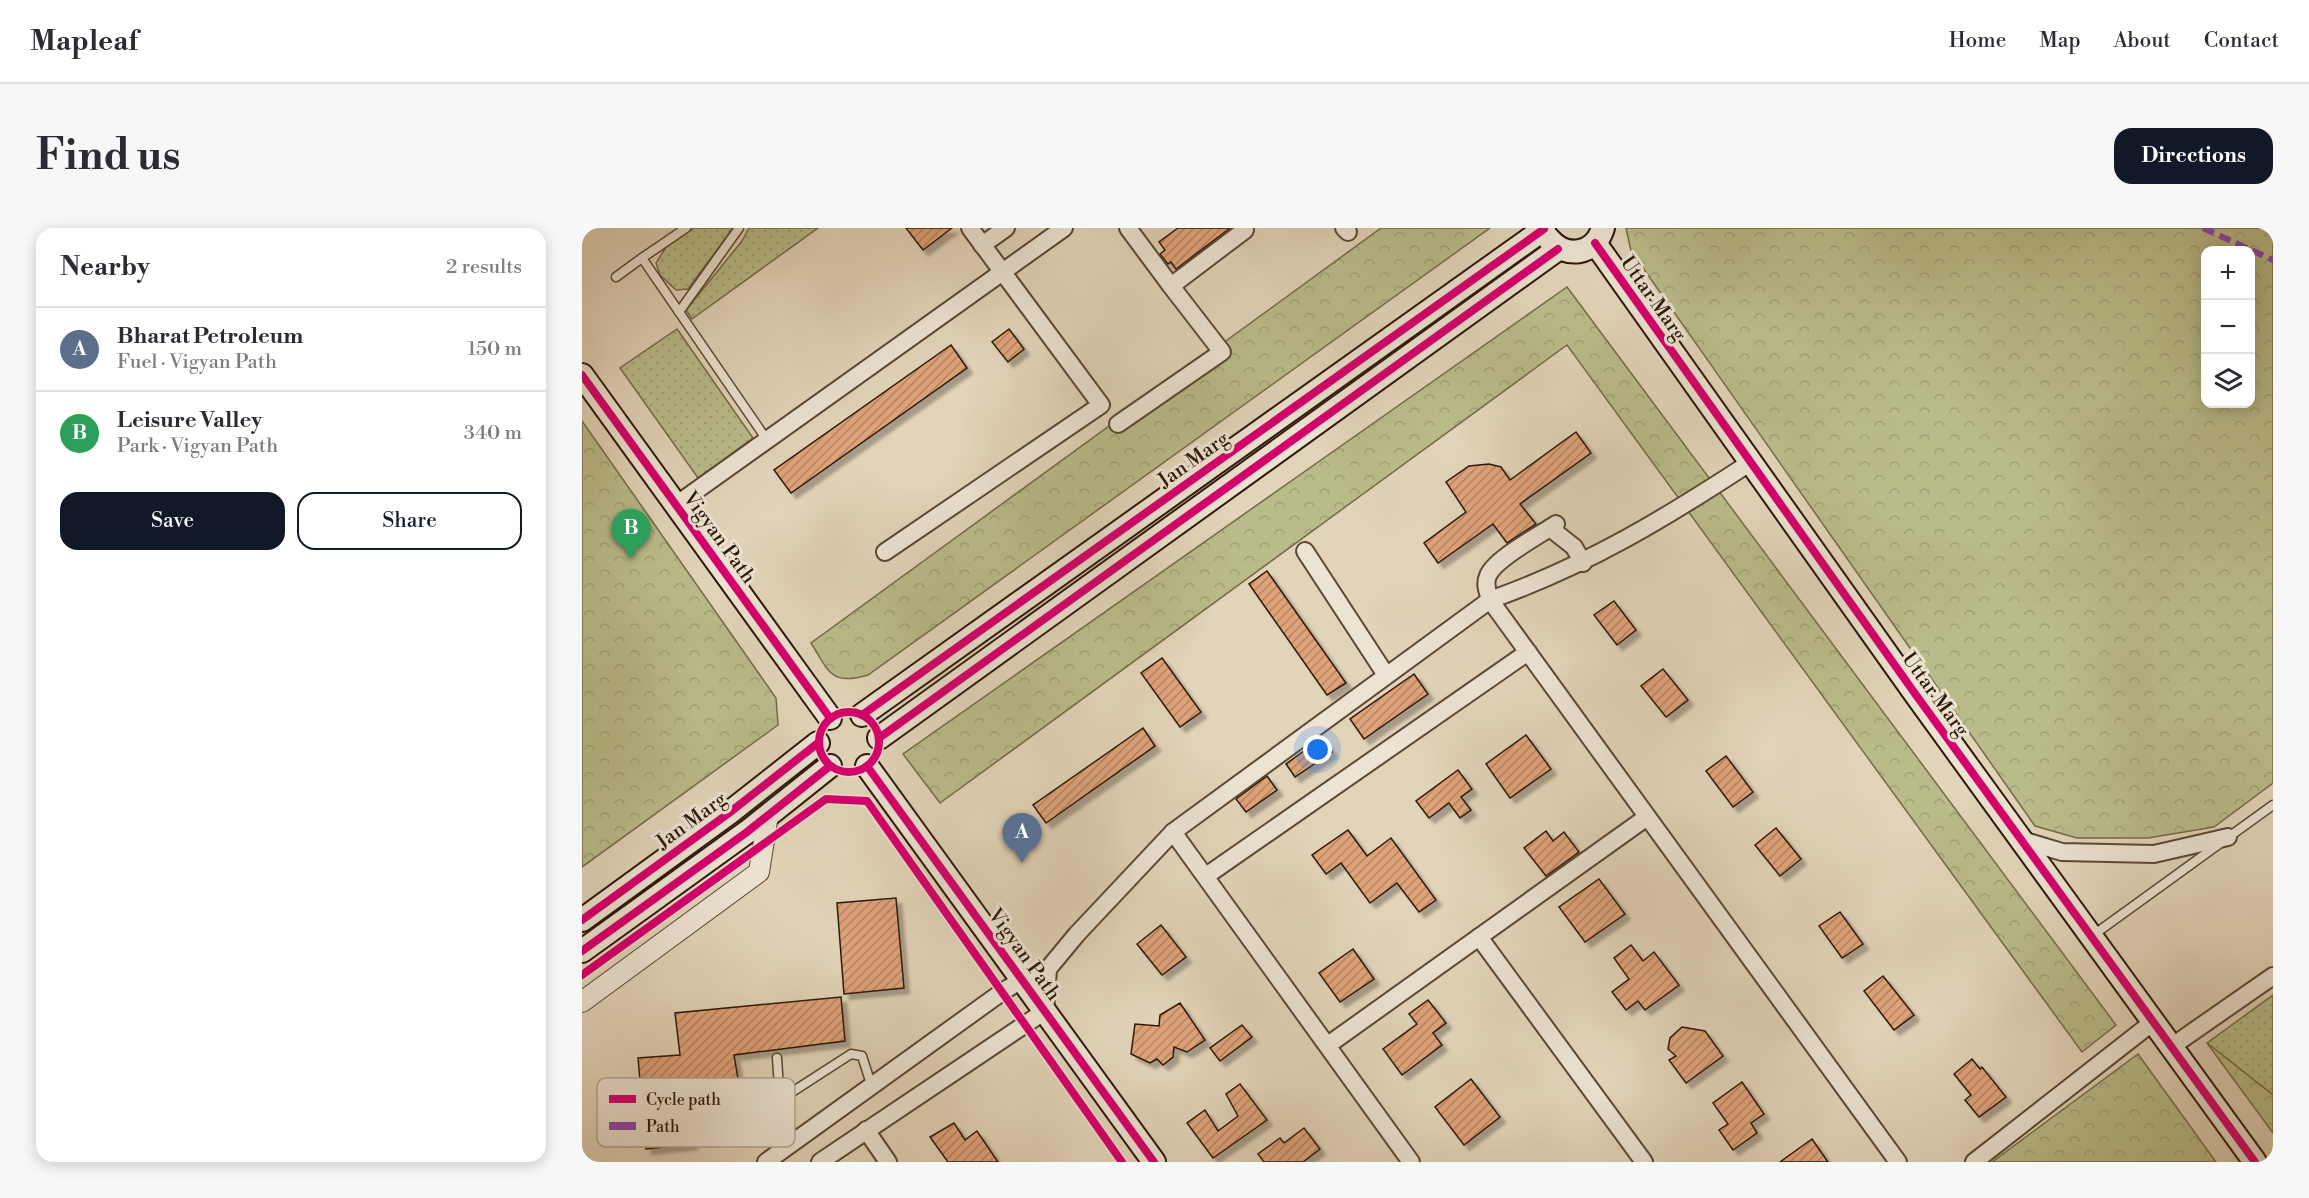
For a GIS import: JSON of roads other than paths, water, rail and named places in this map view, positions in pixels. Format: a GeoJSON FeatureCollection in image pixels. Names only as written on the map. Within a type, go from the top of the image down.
{"type":"FeatureCollection","features":[{"type":"Feature","properties":{"kind":"main road"},"geometry":{"type":"LineString","coordinates":[[1544,229],[1549,241],[1558,249],[1569,252],[1581,252],[1599,236]]}},
{"type":"Feature","properties":{"kind":"main road","name":"Jan Marg"},"geometry":{"type":"LineString","coordinates":[[862,715],[1544,229]]}},
{"type":"Feature","properties":{"kind":"main road","name":"Uttar Marg"},"geometry":{"type":"LineString","coordinates":[[1599,236],[1751,462],[2255,1162]]}},
{"type":"Feature","properties":{"kind":"main road"},"geometry":{"type":"LineString","coordinates":[[879,738],[1558,249]]}},
{"type":"Feature","properties":{"kind":"main road","name":"Vigyan Path"},"geometry":{"type":"LineString","coordinates":[[582,375],[830,718]]}},
{"type":"Feature","properties":{"kind":"main road"},"geometry":{"type":"LineString","coordinates":[[853,712],[862,715],[873,724],[879,738],[877,752],[867,766],[856,771],[845,772],[830,766],[825,761],[818,743],[824,726],[830,718],[840,713],[853,712]]}},
{"type":"Feature","properties":{"kind":"main road","name":"Jan Marg"},"geometry":{"type":"LineString","coordinates":[[582,920],[729,813],[818,743]]}},
{"type":"Feature","properties":{"kind":"main road"},"geometry":{"type":"LineString","coordinates":[[582,951],[768,815],[830,766]]}},
{"type":"Feature","properties":{"kind":"main road","name":"Vigyan Path"},"geometry":{"type":"LineString","coordinates":[[867,766],[1154,1162]]}},
{"type":"Feature","properties":{"kind":"street"},"geometry":{"type":"LineString","coordinates":[[970,228],[1101,405],[1121,428],[1221,352],[1128,228]]}},
{"type":"Feature","properties":{"kind":"street"},"geometry":{"type":"LineString","coordinates":[[982,244],[1006,228]]}},
{"type":"Feature","properties":{"kind":"street"},"geometry":{"type":"LineString","coordinates":[[676,505],[1064,228]]}},
{"type":"Feature","properties":{"kind":"street"},"geometry":{"type":"LineString","coordinates":[[1171,286],[1245,230]]}},
{"type":"Feature","properties":{"kind":"street"},"geometry":{"type":"LineString","coordinates":[[885,552],[1101,405]]}},
{"type":"Feature","properties":{"kind":"street"},"geometry":{"type":"LineString","coordinates":[[795,1140],[871,1084],[1023,979],[1048,969],[1077,934],[1173,832],[1490,600],[1583,563],[1663,520],[1751,462]]}},
{"type":"Feature","properties":{"kind":"street"},"geometry":{"type":"LineString","coordinates":[[1583,563],[1574,547],[1553,526],[1502,561],[1488,574],[1486,584],[1490,600],[1898,1162]]}},
{"type":"Feature","properties":{"kind":"street"},"geometry":{"type":"LineString","coordinates":[[1305,551],[1386,675]]}},
{"type":"Feature","properties":{"kind":"street"},"geometry":{"type":"LineString","coordinates":[[1206,876],[1528,652]]}},
{"type":"Feature","properties":{"kind":"street"},"geometry":{"type":"LineString","coordinates":[[582,1002],[759,872],[768,815]]}},
{"type":"Feature","properties":{"kind":"street"},"geometry":{"type":"LineString","coordinates":[[1328,1046],[1647,817]]}},
{"type":"Feature","properties":{"kind":"street"},"geometry":{"type":"LineString","coordinates":[[1173,832],[1411,1162]]}},
{"type":"Feature","properties":{"kind":"street"},"geometry":{"type":"LineString","coordinates":[[2022,840],[2062,852],[2154,854],[2228,837]]}},
{"type":"Feature","properties":{"kind":"street"},"geometry":{"type":"LineString","coordinates":[[1479,937],[1644,1162]]}},
{"type":"Feature","properties":{"kind":"street"},"geometry":{"type":"LineString","coordinates":[[820,1162],[1045,1011],[1048,969]]}},
{"type":"Feature","properties":{"kind":"street"},"geometry":{"type":"LineString","coordinates":[[2171,1047],[2273,976]]}},
{"type":"Feature","properties":{"kind":"street"},"geometry":{"type":"LineString","coordinates":[[1974,1162],[2153,1022]]}},
{"type":"Feature","properties":{"kind":"street"},"geometry":{"type":"LineString","coordinates":[[866,1130],[888,1162]]}},
{"type":"Feature","properties":{"kind":"street"},"geometry":{"type":"LineString","coordinates":[[766,1162],[786,1147]]}},
{"type":"Feature","properties":{"kind":"lane"},"geometry":{"type":"LineString","coordinates":[[616,277],[686,228]]}},
{"type":"Feature","properties":{"kind":"lane"},"geometry":{"type":"LineString","coordinates":[[679,312],[739,228]]}},
{"type":"Feature","properties":{"kind":"lane"},"geometry":{"type":"LineString","coordinates":[[642,258],[767,440]]}},
{"type":"Feature","properties":{"kind":"lane"},"geometry":{"type":"LineString","coordinates":[[2091,937],[2273,804]]}},
{"type":"Feature","properties":{"kind":"lane"},"geometry":{"type":"LineString","coordinates":[[795,1091],[852,1054],[862,1056],[871,1084]]}},
{"type":"Feature","properties":{"kind":"lane"},"geometry":{"type":"LineString","coordinates":[[777,1058],[778,1078]]}},
{"type":"Feature","properties":{"kind":"place","name":"Leisure Valley"},"geometry":{"type":"Point","coordinates":[631,559]}},
{"type":"Feature","properties":{"kind":"place","name":"Bharat Petroleum"},"geometry":{"type":"Point","coordinates":[1022,863]}}]}
